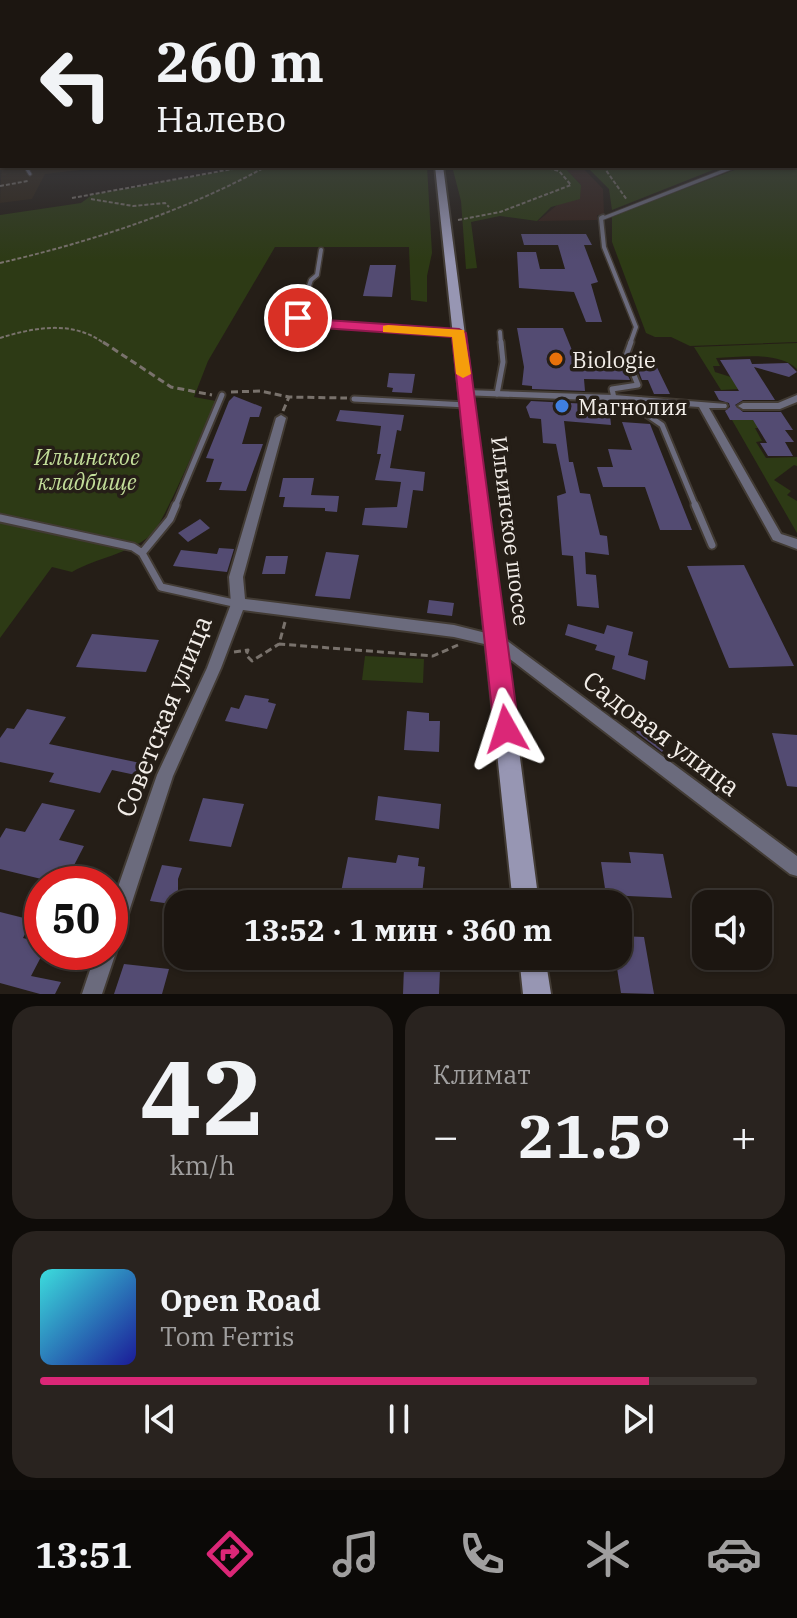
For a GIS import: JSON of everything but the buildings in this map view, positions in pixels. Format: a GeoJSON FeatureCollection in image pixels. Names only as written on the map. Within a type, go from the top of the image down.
{"type":"FeatureCollection","features":[{"type":"Feature","properties":{"kind":"main road","name":"Ильинское шоссе"},"geometry":{"type":"LineString","coordinates":[[439,168],[524,890]]}},
{"type":"Feature","properties":{"kind":"main road"},"geometry":{"type":"LineString","coordinates":[[534,970],[537,994]]}},
{"type":"Feature","properties":{"kind":"street"},"geometry":{"type":"LineString","coordinates":[[466,399],[497,394],[722,406]]}},
{"type":"Feature","properties":{"kind":"street"},"geometry":{"type":"LineString","coordinates":[[743,406],[780,406],[797,399]]}},
{"type":"Feature","properties":{"kind":"street"},"geometry":{"type":"LineString","coordinates":[[703,406],[777,537],[797,544]]}},
{"type":"Feature","properties":{"kind":"street","name":"Советская улица"},"geometry":{"type":"LineString","coordinates":[[128,885],[165,775],[219,655],[238,604],[236,577],[281,418]]}},
{"type":"Feature","properties":{"kind":"street"},"geometry":{"type":"LineString","coordinates":[[238,604],[454,631],[497,641]]}},
{"type":"Feature","properties":{"kind":"street","name":"Садовая улица"},"geometry":{"type":"LineString","coordinates":[[497,641],[797,867]]}},
{"type":"Feature","properties":{"kind":"street"},"geometry":{"type":"LineString","coordinates":[[92,994],[100,970]]}},
{"type":"Feature","properties":{"kind":"lane"},"geometry":{"type":"LineString","coordinates":[[26,168],[30,174]]}},
{"type":"Feature","properties":{"kind":"lane"},"geometry":{"type":"LineString","coordinates":[[614,398],[612,389],[638,385],[626,356],[636,327],[604,247],[601,218],[730,168]]}},
{"type":"Feature","properties":{"kind":"lane"},"geometry":{"type":"LineString","coordinates":[[321,250],[317,275],[311,280],[298,318],[300,321],[459,333]]}},
{"type":"Feature","properties":{"kind":"lane"},"geometry":{"type":"LineString","coordinates":[[497,394],[503,362],[500,332]]}},
{"type":"Feature","properties":{"kind":"lane"},"geometry":{"type":"LineString","coordinates":[[142,553],[170,519],[222,395]]}},
{"type":"Feature","properties":{"kind":"lane"},"geometry":{"type":"LineString","coordinates":[[354,399],[466,399]]}},
{"type":"Feature","properties":{"kind":"lane"},"geometry":{"type":"LineString","coordinates":[[641,400],[646,414],[662,425],[712,545]]}},
{"type":"Feature","properties":{"kind":"lane"},"geometry":{"type":"LineString","coordinates":[[0,518],[133,547],[142,553],[161,587],[238,604]]}},
{"type":"Feature","properties":{"kind":"path"},"geometry":{"type":"LineString","coordinates":[[72,198],[237,168]]}},
{"type":"Feature","properties":{"kind":"path"},"geometry":{"type":"LineString","coordinates":[[0,263],[80,244],[240,181],[263,168]]}},
{"type":"Feature","properties":{"kind":"path"},"geometry":{"type":"LineString","coordinates":[[446,223],[512,210],[526,202],[561,192],[571,185],[559,171],[549,168]]}},
{"type":"Feature","properties":{"kind":"path"},"geometry":{"type":"LineString","coordinates":[[605,168],[631,206]]}},
{"type":"Feature","properties":{"kind":"path"},"geometry":{"type":"LineString","coordinates":[[0,186],[28,181],[32,178],[30,174]]}},
{"type":"Feature","properties":{"kind":"path"},"geometry":{"type":"LineString","coordinates":[[83,198],[133,206],[165,203],[170,208]]}},
{"type":"Feature","properties":{"kind":"path"},"geometry":{"type":"LineString","coordinates":[[0,338],[26,329],[67,328],[89,333],[166,387],[185,395],[260,391],[289,397],[354,399]]}},
{"type":"Feature","properties":{"kind":"path"},"geometry":{"type":"LineString","coordinates":[[281,418],[289,397]]}},
{"type":"Feature","properties":{"kind":"path"},"geometry":{"type":"LineString","coordinates":[[279,644],[287,610]]}},
{"type":"Feature","properties":{"kind":"path"},"geometry":{"type":"LineString","coordinates":[[219,655],[248,650],[246,655],[252,661],[279,644],[433,656],[465,642]]}},
{"type":"Feature","properties":{"kind":"shaded area"},"geometry":{"type":"Polygon","coordinates":[[[1,168],[95,168],[45,174],[32,199],[0,203],[1,168]]]}},
{"type":"Feature","properties":{"kind":"shaded area"},"geometry":{"type":"Polygon","coordinates":[[[565,168],[583,168],[603,189],[604,215],[597,215],[597,220],[538,221],[581,185],[565,168]]]}},
{"type":"Feature","properties":{"kind":"green space","name":"Ильинское кладбище"},"geometry":{"type":"Polygon","coordinates":[[[231,168],[427,168],[432,253],[427,276],[427,302],[411,300],[409,247],[275,247],[208,361],[194,397],[216,401],[157,527],[142,542],[72,572],[52,567],[0,638],[0,215],[81,203],[92,195],[231,168]]]}},
{"type":"Feature","properties":{"kind":"green space"},"geometry":{"type":"Polygon","coordinates":[[[453,168],[565,168],[581,185],[580,199],[551,207],[537,221],[500,216],[471,222],[477,268],[466,269],[461,201],[453,168]]]}},
{"type":"Feature","properties":{"kind":"green space"},"geometry":{"type":"Polygon","coordinates":[[[588,168],[717,168],[612,210],[609,189],[588,168]]]}},
{"type":"Feature","properties":{"kind":"green space"},"geometry":{"type":"Polygon","coordinates":[[[739,168],[797,168],[797,342],[690,346],[671,337],[655,337],[646,333],[612,242],[612,216],[739,168]]]}},
{"type":"Feature","properties":{"kind":"green space"},"geometry":{"type":"Polygon","coordinates":[[[797,343],[797,369],[770,357],[716,358],[720,366],[713,366],[715,372],[734,378],[740,389],[721,390],[694,347],[797,343]]]}},
{"type":"Feature","properties":{"kind":"green space"},"geometry":{"type":"Polygon","coordinates":[[[732,420],[753,420],[760,428],[755,428],[762,441],[756,442],[766,458],[797,457],[797,466],[794,465],[774,480],[791,491],[787,495],[797,501],[797,533],[732,420]]]}},
{"type":"Feature","properties":{"kind":"green space"},"geometry":{"type":"Polygon","coordinates":[[[365,656],[424,659],[423,683],[362,680],[365,656]]]}},
{"type":"Feature","properties":{"kind":"slow traffic"},"geometry":{"type":"LineString","coordinates":[[388,329],[459,333],[463,374]]}},
{"type":"Feature","properties":{"kind":"place","name":"Biologie"},"geometry":{"type":"Point","coordinates":[556,359]}},
{"type":"Feature","properties":{"kind":"place","name":"Магнолия"},"geometry":{"type":"Point","coordinates":[562,406]}},
{"type":"Feature","properties":{"kind":"route"},"geometry":{"type":"LineString","coordinates":[[298,318],[308,323],[459,333],[506,729]]}}]}
